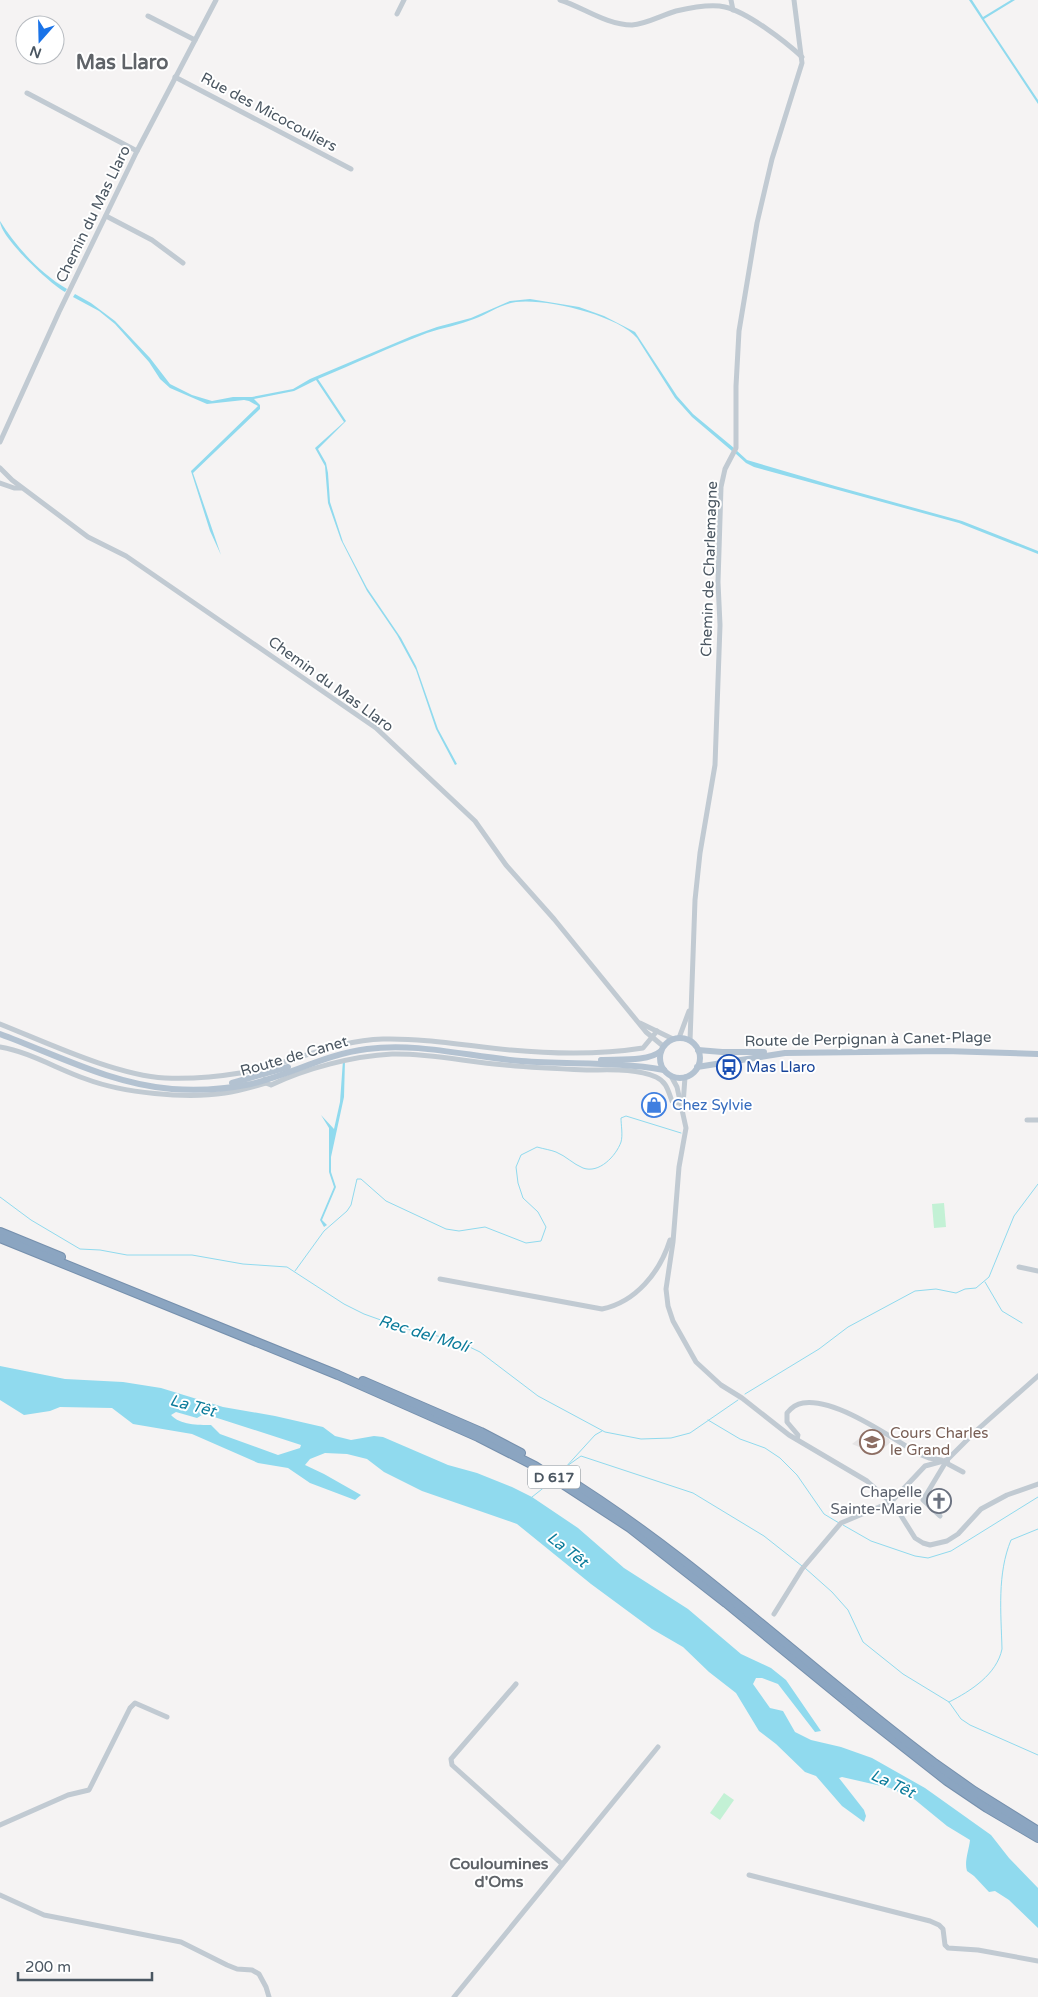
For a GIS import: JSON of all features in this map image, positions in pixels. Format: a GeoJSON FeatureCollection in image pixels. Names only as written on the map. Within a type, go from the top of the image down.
{"type":"FeatureCollection","features":[{"type":"Feature","properties":{"kind":"highway","name":"D 617"},"geometry":{"type":"LineString","coordinates":[[0,1232],[392,1393],[481,1432],[549,1468],[652,1536],[933,1762],[981,1796],[1038,1831]]}},
{"type":"Feature","properties":{"kind":"highway","name":"D 617"},"geometry":{"type":"LineString","coordinates":[[0,1238],[338,1375],[478,1437],[536,1466],[636,1533],[726,1603],[912,1755],[980,1804],[1038,1838]]}},
{"type":"Feature","properties":{"kind":"main road","name":"Route de Canet"},"geometry":{"type":"LineString","coordinates":[[0,1033],[113,1074],[175,1086],[234,1083],[330,1053],[389,1044],[430,1046],[497,1056],[568,1060],[647,1058],[655,1056],[662,1049]]}},
{"type":"Feature","properties":{"kind":"main road","name":"Route de Canet"},"geometry":{"type":"LineString","coordinates":[[0,1033],[112,1077],[155,1087],[174,1089],[215,1089],[252,1084],[266,1081],[332,1056],[367,1049],[389,1048],[430,1050],[523,1062],[634,1065],[664,1070]]}},
{"type":"Feature","properties":{"kind":"main road"},"geometry":{"type":"LineString","coordinates":[[676,1038],[690,1041],[698,1050],[698,1067],[685,1077],[671,1076],[664,1070],[660,1061],[662,1049],[676,1038]]}},
{"type":"Feature","properties":{"kind":"main road","name":"Route de Perpignan à Canet-Plage"},"geometry":{"type":"LineString","coordinates":[[698,1050],[752,1052],[812,1049],[944,1048],[1038,1053]]}},
{"type":"Feature","properties":{"kind":"main road","name":"Route de Perpignan à Canet-Plage"},"geometry":{"type":"LineString","coordinates":[[698,1067],[785,1053],[945,1051],[1038,1053]]}},
{"type":"Feature","properties":{"kind":"street","name":"Chemin du Mas Llaro"},"geometry":{"type":"LineString","coordinates":[[0,442],[137,151],[216,0]]}},
{"type":"Feature","properties":{"kind":"street"},"geometry":{"type":"LineString","coordinates":[[397,14],[404,0]]}},
{"type":"Feature","properties":{"kind":"street"},"geometry":{"type":"LineString","coordinates":[[560,0],[616,22],[632,25],[692,8],[723,7],[733,10],[780,39],[802,57]]}},
{"type":"Feature","properties":{"kind":"street"},"geometry":{"type":"LineString","coordinates":[[731,0],[733,10]]}},
{"type":"Feature","properties":{"kind":"street","name":"Chemin de Charlemagne"},"geometry":{"type":"LineString","coordinates":[[690,1041],[695,900],[700,853],[716,765],[721,487],[725,469],[734,450],[739,331],[750,259],[772,160],[801,65],[802,57],[794,0]]}},
{"type":"Feature","properties":{"kind":"street"},"geometry":{"type":"LineString","coordinates":[[148,16],[195,40]]}},
{"type":"Feature","properties":{"kind":"street","name":"Rue des Micocouliers"},"geometry":{"type":"LineString","coordinates":[[175,77],[351,169]]}},
{"type":"Feature","properties":{"kind":"street"},"geometry":{"type":"LineString","coordinates":[[28,93],[137,151]]}},
{"type":"Feature","properties":{"kind":"street"},"geometry":{"type":"LineString","coordinates":[[106,216],[152,240],[183,263]]}},
{"type":"Feature","properties":{"kind":"street","name":"Chemin du Mas Llaro"},"geometry":{"type":"LineString","coordinates":[[0,468],[12,480],[88,537],[126,556],[376,728],[475,821],[506,865],[662,1049]]}},
{"type":"Feature","properties":{"kind":"street","name":"Chemin du Mas Llaro"},"geometry":{"type":"LineString","coordinates":[[0,483],[14,488],[23,488]]}},
{"type":"Feature","properties":{"kind":"street","name":"Chemin de Charlemagne"},"geometry":{"type":"LineString","coordinates":[[676,1038],[688,1016],[691,998]]}},
{"type":"Feature","properties":{"kind":"street"},"geometry":{"type":"LineString","coordinates":[[637,1021],[676,1038]]}},
{"type":"Feature","properties":{"kind":"street"},"geometry":{"type":"LineString","coordinates":[[0,1024],[112,1066],[164,1078],[240,1073],[286,1062],[356,1041],[382,1039],[428,1041],[512,1050],[569,1053],[616,1052],[643,1048],[657,1031]]}},
{"type":"Feature","properties":{"kind":"street"},"geometry":{"type":"LineString","coordinates":[[0,1047],[15,1050],[85,1079],[116,1089],[198,1095],[223,1094],[266,1081],[271,1085],[304,1071],[348,1061],[379,1056],[402,1055],[458,1058],[506,1066],[626,1071],[657,1078],[668,1088],[672,1101],[682,1102]]}},
{"type":"Feature","properties":{"kind":"street"},"geometry":{"type":"LineString","coordinates":[[671,1076],[682,1102]]}},
{"type":"Feature","properties":{"kind":"street"},"geometry":{"type":"LineString","coordinates":[[685,1077],[682,1102],[686,1128],[679,1167],[674,1230],[666,1290],[668,1306],[673,1321],[696,1362],[721,1385],[742,1398],[797,1439],[867,1481],[891,1502],[915,1538],[930,1545],[939,1544],[958,1534],[980,1509],[1007,1495],[1038,1484]]}},
{"type":"Feature","properties":{"kind":"street"},"geometry":{"type":"LineString","coordinates":[[1027,1120],[1038,1120]]}},
{"type":"Feature","properties":{"kind":"street"},"geometry":{"type":"LineString","coordinates":[[440,1280],[602,1309],[615,1306],[636,1292],[656,1272],[668,1249],[674,1230]]}},
{"type":"Feature","properties":{"kind":"street"},"geometry":{"type":"LineString","coordinates":[[1019,1267],[1038,1271]]}},
{"type":"Feature","properties":{"kind":"street"},"geometry":{"type":"LineString","coordinates":[[940,1516],[923,1500],[946,1460],[1038,1376]]}},
{"type":"Feature","properties":{"kind":"street"},"geometry":{"type":"LineString","coordinates":[[797,1439],[798,1435],[787,1422],[787,1413],[801,1403],[809,1402],[843,1410],[919,1454],[929,1458],[946,1460],[948,1464],[963,1472]]}},
{"type":"Feature","properties":{"kind":"street"},"geometry":{"type":"LineString","coordinates":[[774,1614],[805,1566],[840,1524],[891,1502],[925,1466],[946,1460]]}},
{"type":"Feature","properties":{"kind":"street"},"geometry":{"type":"LineString","coordinates":[[516,1684],[451,1759],[452,1765],[562,1864]]}},
{"type":"Feature","properties":{"kind":"street"},"geometry":{"type":"LineString","coordinates":[[0,1825],[68,1796],[89,1790],[130,1708],[135,1703],[167,1717]]}},
{"type":"Feature","properties":{"kind":"street"},"geometry":{"type":"LineString","coordinates":[[454,1997],[658,1747]]}},
{"type":"Feature","properties":{"kind":"street"},"geometry":{"type":"LineString","coordinates":[[749,1875],[930,1921],[944,1929],[945,1945],[948,1948],[978,1950],[1038,1960]]}},
{"type":"Feature","properties":{"kind":"street"},"geometry":{"type":"LineString","coordinates":[[0,1895],[44,1915],[181,1942],[227,1965],[252,1970],[259,1974],[269,1997]]}},
{"type":"Feature","properties":{"kind":"shaded area","name":"Cours Charles le Grand"},"geometry":{"type":"Polygon","coordinates":[[[872,1429],[889,1439],[890,1443],[876,1454],[852,1444],[872,1429]]]}},
{"type":"Feature","properties":{"kind":"green space"},"geometry":{"type":"Polygon","coordinates":[[[944,1203],[946,1227],[934,1228],[932,1204],[944,1203]]]}},
{"type":"Feature","properties":{"kind":"green space"},"geometry":{"type":"Polygon","coordinates":[[[724,1793],[734,1800],[720,1820],[710,1813],[724,1793]]]}},
{"type":"Feature","properties":{"kind":"water"},"geometry":{"type":"Polygon","coordinates":[[[969,0],[972,0],[983,17],[1011,0],[1015,0],[984,19],[1038,100],[1038,104],[969,0]]]}},
{"type":"Feature","properties":{"kind":"water"},"geometry":{"type":"Polygon","coordinates":[[[0,221],[21,250],[48,276],[67,289],[65,292],[27,260],[8,238],[0,221]]]}},
{"type":"Feature","properties":{"kind":"water"},"geometry":{"type":"Polygon","coordinates":[[[75,294],[115,321],[150,358],[170,384],[192,395],[212,401],[233,397],[252,397],[293,389],[310,379],[412,336],[471,318],[510,301],[530,299],[579,307],[604,316],[635,332],[677,396],[693,414],[734,448],[732,451],[692,417],[675,398],[637,338],[628,330],[598,315],[544,303],[529,301],[510,303],[468,321],[413,338],[318,379],[346,421],[318,449],[326,463],[330,502],[343,542],[367,588],[401,638],[416,666],[438,729],[457,764],[455,765],[436,729],[416,670],[397,635],[367,591],[341,540],[328,503],[325,466],[315,448],[344,422],[316,380],[294,391],[254,399],[260,405],[260,409],[193,473],[221,555],[210,531],[191,471],[258,406],[244,400],[207,404],[170,388],[160,379],[149,362],[115,324],[99,311],[73,297],[75,294]]]}},
{"type":"Feature","properties":{"kind":"water"},"geometry":{"type":"Polygon","coordinates":[[[736,450],[747,460],[962,521],[1038,551],[1038,554],[959,523],[754,467],[746,463],[735,453],[736,450]]]}},
{"type":"Feature","properties":{"kind":"water"},"geometry":{"type":"Polygon","coordinates":[[[343,1060],[345,1060],[344,1097],[331,1157],[331,1172],[336,1187],[322,1220],[327,1225],[324,1227],[320,1220],[334,1187],[329,1172],[329,1128],[321,1115],[334,1129],[340,1102],[343,1060]]]}},
{"type":"Feature","properties":{"kind":"water","name":"La Têt"},"geometry":{"type":"Polygon","coordinates":[[[0,1366],[65,1379],[123,1382],[161,1388],[223,1407],[323,1427],[335,1436],[351,1440],[374,1436],[383,1437],[448,1465],[477,1473],[512,1487],[532,1497],[578,1528],[624,1568],[688,1609],[741,1654],[771,1668],[786,1680],[821,1731],[815,1732],[778,1684],[762,1678],[756,1678],[753,1684],[770,1708],[783,1711],[795,1732],[811,1740],[841,1747],[872,1758],[925,1788],[991,1835],[1009,1858],[1038,1888],[1038,1928],[1009,1900],[995,1891],[989,1892],[967,1871],[966,1860],[970,1840],[947,1826],[914,1799],[890,1788],[842,1777],[839,1778],[864,1810],[866,1816],[864,1822],[842,1806],[816,1776],[805,1772],[776,1744],[759,1731],[736,1693],[709,1672],[683,1647],[652,1629],[591,1584],[517,1524],[422,1491],[384,1472],[367,1459],[347,1454],[325,1453],[310,1459],[305,1465],[361,1495],[355,1500],[310,1483],[288,1468],[258,1463],[192,1434],[133,1424],[112,1408],[60,1407],[50,1411],[24,1415],[0,1400],[0,1366]],[[176,1412],[171,1415],[184,1423],[211,1425],[220,1434],[278,1455],[300,1448],[301,1445],[211,1416],[202,1415],[197,1418],[176,1412]]]}},
{"type":"Feature","properties":{"kind":"waterway"},"geometry":{"type":"LineString","coordinates":[[295,1271],[324,1231],[347,1211],[351,1205],[357,1179],[361,1179],[386,1201],[446,1229],[459,1231],[485,1227],[526,1243],[541,1241],[546,1227],[538,1212],[523,1198],[518,1183],[516,1167],[521,1155],[537,1147],[556,1152],[583,1168],[589,1169],[601,1166],[611,1158],[619,1147],[622,1136],[621,1118],[626,1116],[681,1133]]}},
{"type":"Feature","properties":{"kind":"waterway"},"geometry":{"type":"LineString","coordinates":[[745,1394],[819,1349],[848,1327],[915,1291],[936,1289],[956,1293],[965,1289],[976,1288],[989,1277],[1014,1216],[1038,1184]]}},
{"type":"Feature","properties":{"kind":"waterway","name":"Rec del Molí"},"geometry":{"type":"LineString","coordinates":[[0,1197],[31,1220],[80,1249],[100,1250],[127,1255],[192,1255],[243,1264],[287,1267],[344,1304],[364,1314],[406,1329],[455,1340],[480,1352],[538,1396],[605,1432],[641,1439],[671,1438],[690,1433],[738,1400]]}},
{"type":"Feature","properties":{"kind":"waterway"},"geometry":{"type":"LineString","coordinates":[[985,1282],[1002,1311],[1022,1323]]}},
{"type":"Feature","properties":{"kind":"waterway","name":"Rec del Molí"},"geometry":{"type":"LineString","coordinates":[[708,1420],[740,1439],[765,1448],[780,1458],[797,1475],[824,1514],[839,1523]]}},
{"type":"Feature","properties":{"kind":"waterway"},"geometry":{"type":"LineString","coordinates":[[564,1469],[595,1435],[602,1431]]}},
{"type":"Feature","properties":{"kind":"waterway"},"geometry":{"type":"LineString","coordinates":[[567,1466],[581,1456],[693,1493],[764,1536],[802,1566]]}},
{"type":"Feature","properties":{"kind":"waterway"},"geometry":{"type":"LineString","coordinates":[[532,1497],[551,1482]]}},
{"type":"Feature","properties":{"kind":"waterway","name":"Rec del Molí"},"geometry":{"type":"LineString","coordinates":[[843,1525],[871,1541],[915,1556],[928,1558],[951,1551],[1038,1497]]}},
{"type":"Feature","properties":{"kind":"waterway"},"geometry":{"type":"LineString","coordinates":[[949,1702],[966,1693],[982,1681],[995,1666],[1002,1649],[1002,1580],[1011,1540],[1038,1529]]}},
{"type":"Feature","properties":{"kind":"waterway"},"geometry":{"type":"LineString","coordinates":[[805,1568],[832,1592],[848,1610],[863,1642],[903,1674],[949,1702],[961,1719],[970,1725],[1038,1755]]}},
{"type":"Feature","properties":{"kind":"place","name":"Mas Llaro"},"geometry":{"type":"Point","coordinates":[729,1067]}},
{"type":"Feature","properties":{"kind":"place","name":"Chez Sylvie"},"geometry":{"type":"Point","coordinates":[654,1105]}},
{"type":"Feature","properties":{"kind":"place","name":"Cours Charles le Grand"},"geometry":{"type":"Point","coordinates":[872,1442]}},
{"type":"Feature","properties":{"kind":"place","name":"Chapelle Sainte-Marie"},"geometry":{"type":"Point","coordinates":[939,1501]}},
{"type":"Feature","properties":{"kind":"district","name":"Mas Llaro"},"geometry":{"type":"Point","coordinates":[122,62]}},
{"type":"Feature","properties":{"kind":"district","name":"Couloumines d'Oms"},"geometry":{"type":"Point","coordinates":[499,1872]}}]}
